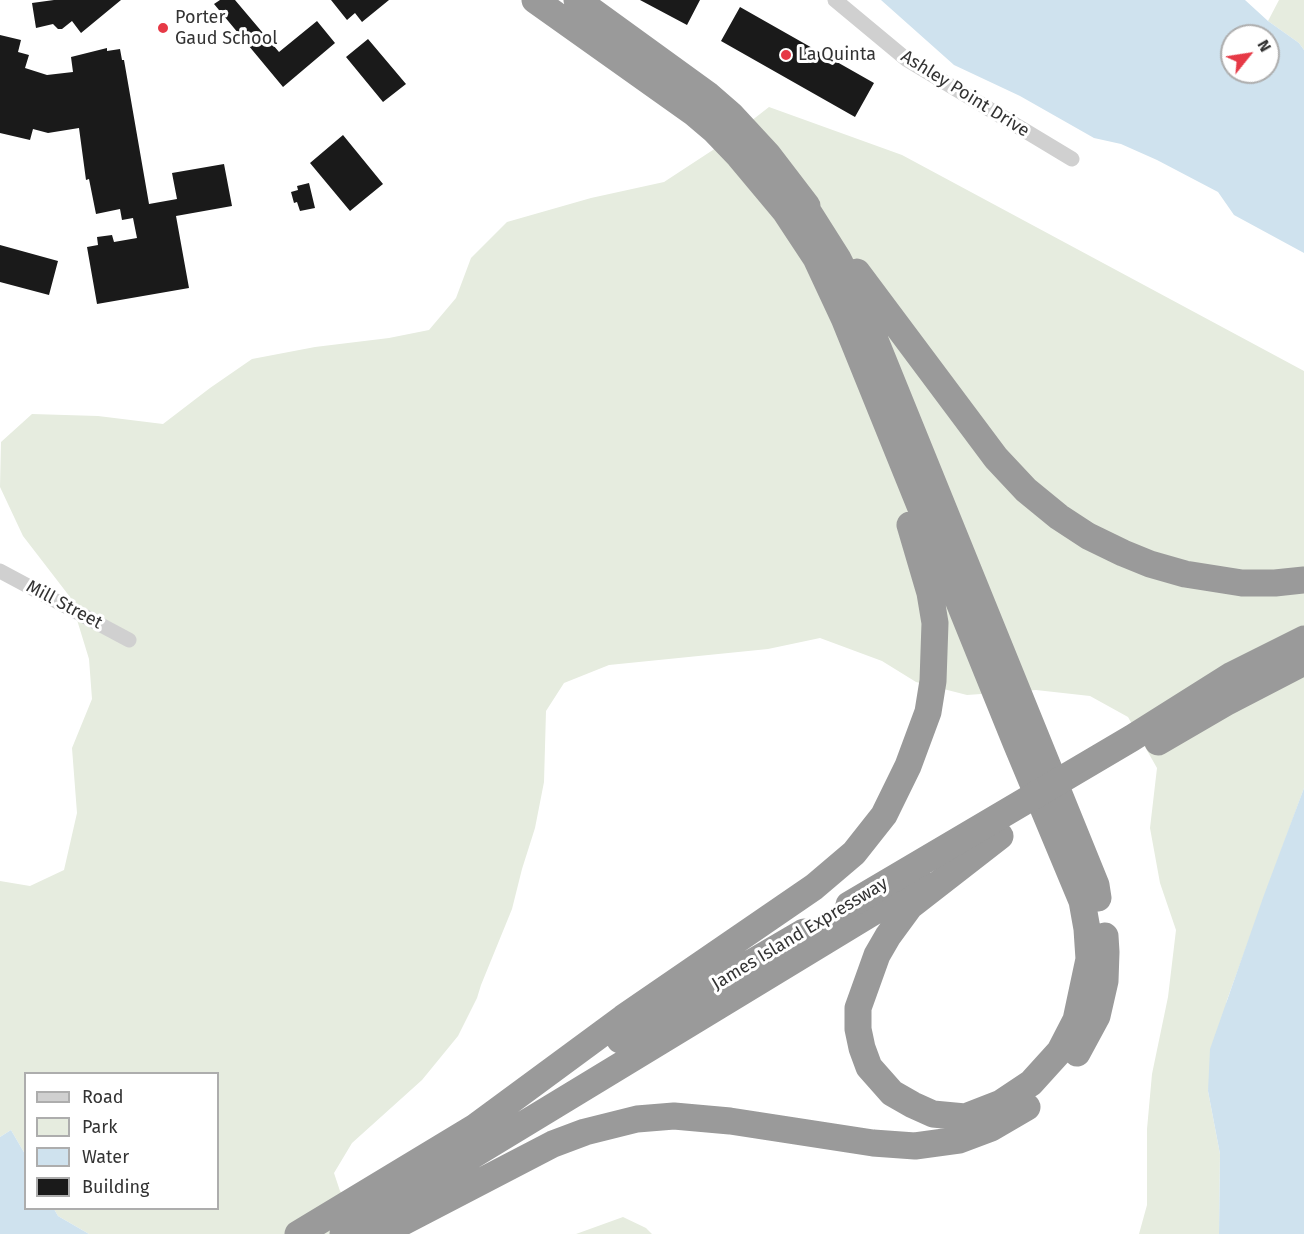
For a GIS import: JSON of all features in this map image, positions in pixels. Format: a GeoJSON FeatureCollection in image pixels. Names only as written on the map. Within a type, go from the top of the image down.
{"type":"FeatureCollection","features":[{"type":"Feature","properties":{"kind":"highway"},"geometry":{"type":"LineString","coordinates":[[536,0],[694,112],[722,122],[768,154],[892,316],[996,458],[1026,490],[1059,517],[1088,536],[1123,553],[1185,574],[1242,583],[1304,580]]}},
{"type":"Feature","properties":{"kind":"highway"},"geometry":{"type":"LineString","coordinates":[[577,0],[708,95],[738,156],[785,211],[816,258],[844,318],[1082,901],[1089,959],[1076,1020],[1060,1051],[1031,1083],[1001,1103],[965,1117],[933,1114],[892,1093],[869,1067],[858,1029],[858,1008],[877,955],[910,906],[1000,836]]}},
{"type":"Feature","properties":{"kind":"highway"},"geometry":{"type":"LineString","coordinates":[[380,1234],[554,1144],[585,1132],[637,1119],[674,1116],[730,1121],[873,1143],[915,1146],[958,1140],[991,1128],[1030,1105],[1082,1048],[1097,1016],[1105,981],[1106,952],[1103,919],[1096,885],[860,303],[837,259],[795,191]]}},
{"type":"Feature","properties":{"kind":"highway"},"geometry":{"type":"LineString","coordinates":[[475,1127],[623,1018],[814,887],[854,853],[884,815],[908,766],[928,712],[933,681],[935,623],[930,593],[918,549],[844,318]]}},
{"type":"Feature","properties":{"kind":"highway","name":"James Island Expressway"},"geometry":{"type":"LineString","coordinates":[[298,1234],[1132,738],[1232,675],[1304,639]]}},
{"type":"Feature","properties":{"kind":"highway","name":"James Island Expressway"},"geometry":{"type":"LineString","coordinates":[[343,1234],[1000,836],[1225,703],[1304,662]]}},
{"type":"Feature","properties":{"kind":"street","name":"Ashley Point Drive"},"geometry":{"type":"LineString","coordinates":[[835,0],[906,59],[1072,159]]}},
{"type":"Feature","properties":{"kind":"street","name":"Mill Street"},"geometry":{"type":"LineString","coordinates":[[0,571],[129,640]]}},
{"type":"Feature","properties":{"kind":"green space"},"geometry":{"type":"Polygon","coordinates":[[[1279,0],[1304,0],[1304,50],[1299,43],[1280,30],[1280,24],[1272,24],[1268,21],[1279,0]]]}},
{"type":"Feature","properties":{"kind":"green space"},"geometry":{"type":"Polygon","coordinates":[[[769,107],[902,155],[1304,371],[1304,788],[1227,1000],[1208,1091],[1220,1154],[1219,1234],[1139,1234],[1147,1205],[1147,1129],[1152,1074],[1168,997],[1176,930],[1160,883],[1150,828],[1157,768],[1128,717],[1090,696],[1036,690],[967,695],[916,682],[882,661],[820,638],[768,649],[609,665],[564,683],[546,711],[544,782],[535,828],[512,909],[477,998],[458,1036],[422,1080],[352,1143],[334,1173],[340,1191],[364,1218],[387,1234],[89,1234],[58,1216],[55,1210],[219,1210],[219,1072],[24,1072],[24,1152],[11,1130],[0,1137],[0,881],[30,886],[64,870],[77,813],[72,748],[92,699],[89,659],[70,597],[23,536],[0,487],[1,442],[32,414],[98,416],[163,424],[252,359],[429,330],[456,298],[471,258],[507,222],[591,198],[664,182],[719,146],[769,107]]]}},
{"type":"Feature","properties":{"kind":"green space"},"geometry":{"type":"Polygon","coordinates":[[[623,1217],[646,1228],[652,1234],[576,1234],[623,1217]]]}},
{"type":"Feature","properties":{"kind":"water"},"geometry":{"type":"Polygon","coordinates":[[[881,0],[1245,0],[1272,24],[1220,24],[1220,84],[1280,84],[1280,30],[1299,43],[1304,50],[1304,253],[1234,215],[1218,192],[1121,144],[1094,138],[1020,96],[954,65],[881,0]]]}},
{"type":"Feature","properties":{"kind":"water"},"geometry":{"type":"Polygon","coordinates":[[[1304,788],[1304,1234],[1219,1234],[1220,1154],[1208,1091],[1210,1049],[1304,788]]]}},
{"type":"Feature","properties":{"kind":"water"},"geometry":{"type":"Polygon","coordinates":[[[11,1130],[24,1152],[24,1210],[55,1210],[58,1216],[89,1234],[0,1234],[0,1137],[11,1130]]]}},
{"type":"Feature","properties":{"kind":"building"},"geometry":{"type":"Polygon","coordinates":[[[54,0],[121,0],[81,33],[72,21],[62,29],[58,29],[53,24],[36,28],[32,3],[54,0]]]}},
{"type":"Feature","properties":{"kind":"building"},"geometry":{"type":"Polygon","coordinates":[[[220,0],[235,0],[279,52],[317,21],[335,43],[283,87],[214,4],[220,0]]]}},
{"type":"Feature","properties":{"kind":"building"},"geometry":{"type":"Polygon","coordinates":[[[331,0],[389,0],[362,22],[355,13],[347,20],[331,0]]]}},
{"type":"Feature","properties":{"kind":"building"},"geometry":{"type":"Polygon","coordinates":[[[640,0],[700,0],[687,25],[640,0]]]}},
{"type":"Feature","properties":{"kind":"building","name":"La Quinta"},"geometry":{"type":"Polygon","coordinates":[[[740,7],[874,83],[855,117],[721,41],[740,7]]]}},
{"type":"Feature","properties":{"kind":"building"},"geometry":{"type":"Polygon","coordinates":[[[0,35],[21,40],[18,52],[29,55],[25,68],[47,75],[73,72],[71,57],[107,48],[107,51],[120,49],[122,60],[124,60],[149,204],[177,199],[172,173],[224,164],[232,206],[176,216],[189,288],[97,304],[87,247],[98,245],[97,237],[112,235],[114,242],[137,238],[133,218],[122,220],[120,209],[96,214],[89,179],[86,180],[79,128],[48,133],[33,129],[30,140],[0,133],[0,35]]]}},
{"type":"Feature","properties":{"kind":"building"},"geometry":{"type":"Polygon","coordinates":[[[368,39],[406,84],[383,102],[346,57],[368,39]]]}},
{"type":"Feature","properties":{"kind":"building"},"geometry":{"type":"Polygon","coordinates":[[[343,135],[383,184],[350,211],[310,163],[343,135]]]}},
{"type":"Feature","properties":{"kind":"building"},"geometry":{"type":"Polygon","coordinates":[[[309,183],[315,208],[300,211],[297,202],[294,203],[291,192],[298,190],[297,186],[309,183]]]}},
{"type":"Feature","properties":{"kind":"building"},"geometry":{"type":"Polygon","coordinates":[[[0,245],[58,261],[49,295],[0,282],[0,245]]]}},
{"type":"Feature","properties":{"kind":"place","name":"Porter Gaud School"},"geometry":{"type":"Point","coordinates":[163,28]}},
{"type":"Feature","properties":{"kind":"place","name":"La Quinta"},"geometry":{"type":"Point","coordinates":[786,55]}}]}
